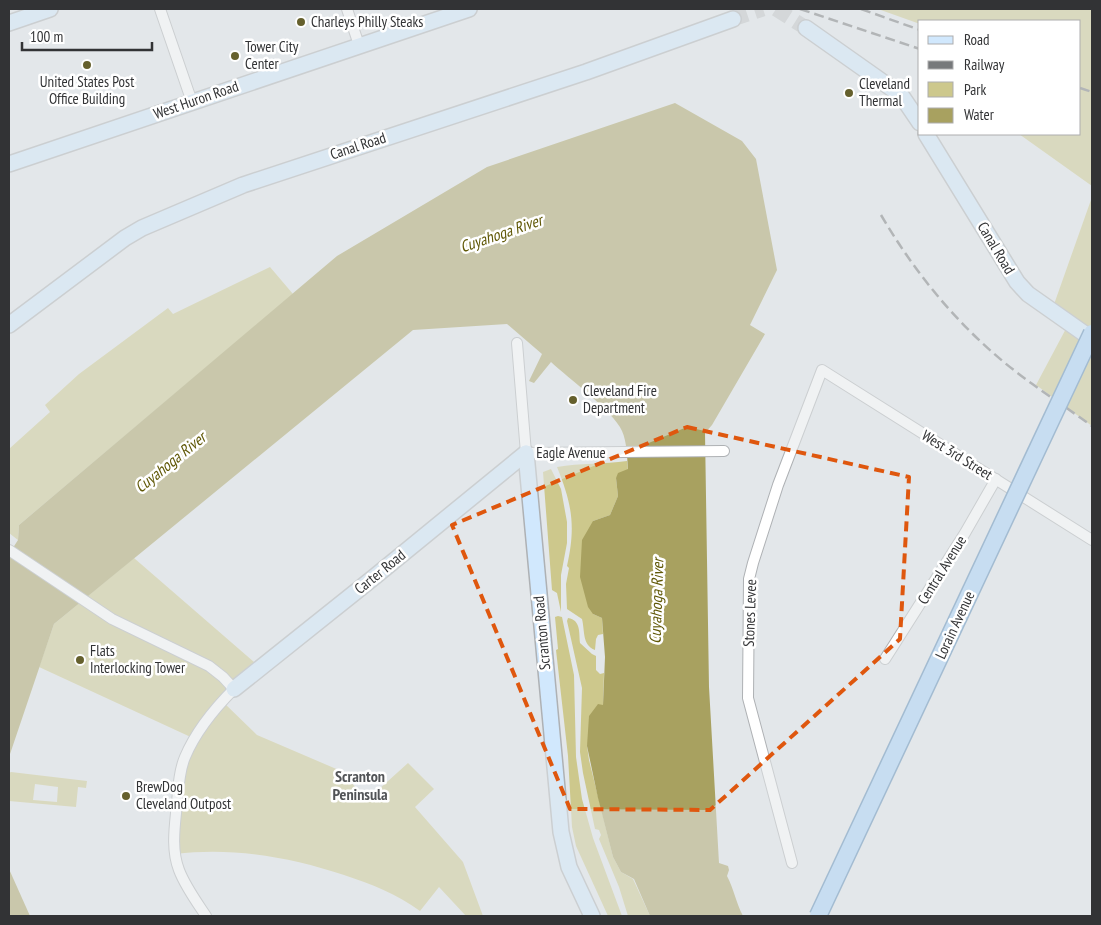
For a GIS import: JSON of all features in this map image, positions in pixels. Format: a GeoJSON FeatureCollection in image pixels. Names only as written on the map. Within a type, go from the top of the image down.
{"type":"FeatureCollection","features":[{"type":"Feature","properties":{"kind":"main road","name":"Lorain Avenue"},"geometry":{"type":"LineString","coordinates":[[818,916],[1092,334]]}},
{"type":"Feature","properties":{"kind":"street"},"geometry":{"type":"LineString","coordinates":[[9,23],[50,9]]}},
{"type":"Feature","properties":{"kind":"street"},"geometry":{"type":"LineString","coordinates":[[160,9],[192,102]]}},
{"type":"Feature","properties":{"kind":"street"},"geometry":{"type":"LineString","coordinates":[[347,9],[359,45]]}},
{"type":"Feature","properties":{"kind":"street","name":"West Huron Road"},"geometry":{"type":"LineString","coordinates":[[9,162],[469,9]]}},
{"type":"Feature","properties":{"kind":"street","name":"Canal Road"},"geometry":{"type":"LineString","coordinates":[[9,325],[125,238],[142,228],[243,184],[586,72],[733,19]]}},
{"type":"Feature","properties":{"kind":"street"},"geometry":{"type":"LineString","coordinates":[[806,28],[901,95],[918,120]]}},
{"type":"Feature","properties":{"kind":"street","name":"Canal Road"},"geometry":{"type":"LineString","coordinates":[[927,135],[1017,282],[1028,294],[1092,338]]}},
{"type":"Feature","properties":{"kind":"street","name":"Scranton Road"},"geometry":{"type":"LineString","coordinates":[[517,343],[560,832],[569,866],[592,916]]}},
{"type":"Feature","properties":{"kind":"street","name":"West 3rd Street"},"geometry":{"type":"LineString","coordinates":[[822,370],[1092,540]]}},
{"type":"Feature","properties":{"kind":"street","name":"Stones Levee"},"geometry":{"type":"LineString","coordinates":[[792,863],[748,698],[749,579],[778,486],[822,370]]}},
{"type":"Feature","properties":{"kind":"street","name":"Eagle Avenue"},"geometry":{"type":"LineString","coordinates":[[526,452],[724,451]]}},
{"type":"Feature","properties":{"kind":"street","name":"Carter Road"},"geometry":{"type":"LineString","coordinates":[[206,916],[185,883],[176,860],[174,836],[177,799],[184,758],[205,722],[217,706],[234,689],[526,452]]}},
{"type":"Feature","properties":{"kind":"street","name":"Central Avenue"},"geometry":{"type":"LineString","coordinates":[[885,659],[966,533],[996,479]]}},
{"type":"Feature","properties":{"kind":"street"},"geometry":{"type":"LineString","coordinates":[[9,550],[112,619],[209,666],[234,689]]}},
{"type":"Feature","properties":{"kind":"highlighted area"},"geometry":{"type":"Polygon","coordinates":[[[687,427],[909,477],[900,639],[710,810],[570,809],[452,525],[687,427]]]}},
{"type":"Feature","properties":{"kind":"green space"},"geometry":{"type":"Polygon","coordinates":[[[878,9],[1092,9],[1092,186],[1020,135],[1081,135],[1081,20],[918,20],[918,23],[878,9]]]}},
{"type":"Feature","properties":{"kind":"green space"},"geometry":{"type":"Polygon","coordinates":[[[1092,197],[1092,426],[1036,385],[1069,323],[1052,310],[1092,197]]]}},
{"type":"Feature","properties":{"kind":"green space"},"geometry":{"type":"Polygon","coordinates":[[[270,267],[293,294],[19,525],[18,540],[9,533],[9,449],[50,412],[45,405],[79,374],[168,308],[173,314],[270,267]]]}},
{"type":"Feature","properties":{"kind":"green space"},"geometry":{"type":"Polygon","coordinates":[[[627,461],[628,470],[616,478],[618,496],[610,515],[593,521],[593,614],[602,618],[603,634],[598,635],[596,639],[595,650],[586,641],[582,619],[567,609],[566,584],[569,568],[567,566],[572,527],[566,492],[557,467],[627,461]]]}},
{"type":"Feature","properties":{"kind":"green space"},"geometry":{"type":"Polygon","coordinates":[[[551,469],[561,489],[567,522],[567,543],[561,575],[561,612],[557,593],[552,590],[543,472],[551,469]]]}},
{"type":"Feature","properties":{"kind":"green space"},"geometry":{"type":"Polygon","coordinates":[[[134,558],[261,668],[222,701],[257,735],[341,771],[367,800],[408,763],[434,789],[415,807],[463,862],[483,916],[466,916],[439,887],[420,911],[402,899],[374,886],[303,863],[239,853],[197,852],[175,854],[177,799],[195,739],[39,667],[54,624],[134,558]]]}},
{"type":"Feature","properties":{"kind":"green space"},"geometry":{"type":"Polygon","coordinates":[[[555,617],[562,617],[574,675],[576,757],[582,799],[593,838],[622,916],[608,916],[576,846],[572,827],[568,756],[556,650],[558,649],[555,617]]]}},
{"type":"Feature","properties":{"kind":"green space"},"geometry":{"type":"Polygon","coordinates":[[[568,618],[577,624],[580,643],[596,656],[596,670],[600,674],[604,673],[603,705],[587,746],[589,760],[613,857],[621,872],[633,879],[650,916],[628,916],[619,887],[599,839],[601,835],[599,830],[595,829],[580,752],[582,688],[567,621],[568,618]]]}},
{"type":"Feature","properties":{"kind":"green space"},"geometry":{"type":"Polygon","coordinates":[[[9,773],[87,781],[86,788],[78,787],[76,807],[9,801],[9,773]],[[35,784],[33,800],[57,802],[58,787],[35,784]]]}},
{"type":"Feature","properties":{"kind":"water","name":"Cuyahoga River"},"geometry":{"type":"Polygon","coordinates":[[[675,103],[742,141],[756,159],[777,270],[750,325],[765,334],[712,425],[705,433],[709,687],[719,863],[728,866],[727,876],[743,916],[650,916],[634,879],[621,872],[613,857],[587,746],[589,716],[598,704],[603,705],[605,657],[602,618],[593,614],[588,607],[580,577],[582,540],[593,521],[610,515],[618,496],[616,478],[618,473],[628,469],[625,440],[622,431],[610,414],[551,362],[534,383],[529,381],[542,354],[507,324],[413,330],[54,624],[9,757],[9,554],[18,540],[19,525],[337,256],[487,167],[675,103]]]}},
{"type":"Feature","properties":{"kind":"water"},"geometry":{"type":"Polygon","coordinates":[[[9,869],[30,916],[9,916],[9,869]]]}},
{"type":"Feature","properties":{"kind":"tunnel"},"geometry":{"type":"LineString","coordinates":[[733,19],[763,9]]}},
{"type":"Feature","properties":{"kind":"tunnel"},"geometry":{"type":"LineString","coordinates":[[776,9],[806,28]]}},
{"type":"Feature","properties":{"kind":"railway"},"geometry":{"type":"LineString","coordinates":[[800,9],[918,48]]}},
{"type":"Feature","properties":{"kind":"railway"},"geometry":{"type":"LineString","coordinates":[[861,9],[918,29]]}},
{"type":"Feature","properties":{"kind":"railway"},"geometry":{"type":"LineString","coordinates":[[1081,88],[1092,92]]}},
{"type":"Feature","properties":{"kind":"railway"},"geometry":{"type":"LineString","coordinates":[[881,215],[917,270],[959,320],[1015,371],[1092,426]]}},
{"type":"Feature","properties":{"kind":"place","name":"Charleys Philly Steaks"},"geometry":{"type":"Point","coordinates":[301,22]}},
{"type":"Feature","properties":{"kind":"place","name":"Tower City Center"},"geometry":{"type":"Point","coordinates":[235,56]}},
{"type":"Feature","properties":{"kind":"place","name":"United States Post Office Building"},"geometry":{"type":"Point","coordinates":[87,65]}},
{"type":"Feature","properties":{"kind":"place","name":"Cleveland Thermal"},"geometry":{"type":"Point","coordinates":[849,93]}},
{"type":"Feature","properties":{"kind":"place","name":"Cleveland Fire Department"},"geometry":{"type":"Point","coordinates":[573,400]}},
{"type":"Feature","properties":{"kind":"place","name":"Flats Interlocking Tower"},"geometry":{"type":"Point","coordinates":[80,660]}},
{"type":"Feature","properties":{"kind":"place","name":"BrewDog Cleveland Outpost"},"geometry":{"type":"Point","coordinates":[126,796]}},
{"type":"Feature","properties":{"kind":"district","name":"Scranton Peninsula"},"geometry":{"type":"Point","coordinates":[360,785]}}]}
